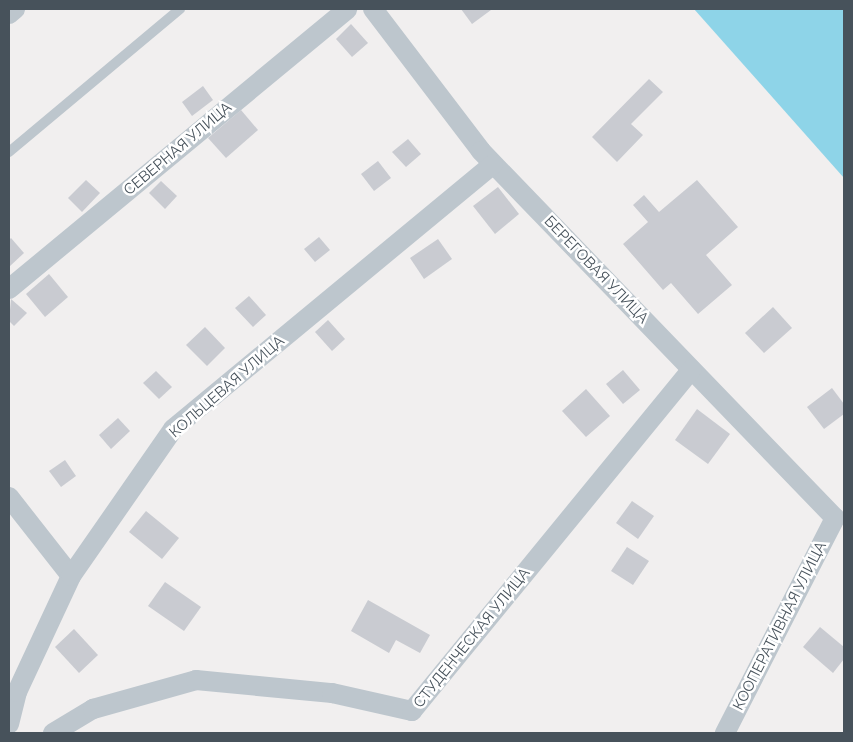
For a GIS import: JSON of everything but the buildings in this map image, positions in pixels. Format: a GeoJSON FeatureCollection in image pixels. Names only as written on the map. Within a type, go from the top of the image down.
{"type":"FeatureCollection","features":[{"type":"Feature","properties":{"kind":"street"},"geometry":{"type":"LineString","coordinates":[[9,14],[14,9]]}},
{"type":"Feature","properties":{"kind":"street","name":"СЕВЕРНАЯ УЛИЦА"},"geometry":{"type":"LineString","coordinates":[[9,289],[348,9]]}},
{"type":"Feature","properties":{"kind":"street","name":"БЕРЕГОВАЯ УЛИЦА"},"geometry":{"type":"LineString","coordinates":[[373,9],[493,164],[692,370],[834,511]]}},
{"type":"Feature","properties":{"kind":"street","name":"КОЛЬЦЕВАЯ УЛИЦА"},"geometry":{"type":"LineString","coordinates":[[9,724],[17,692],[71,576],[173,429],[493,164]]}},
{"type":"Feature","properties":{"kind":"street","name":"СТУДЕНЧЕСКАЯ УЛИЦА"},"geometry":{"type":"LineString","coordinates":[[54,733],[93,709],[196,680],[332,693],[412,711],[692,370]]}},
{"type":"Feature","properties":{"kind":"street"},"geometry":{"type":"LineString","coordinates":[[9,497],[71,576]]}},
{"type":"Feature","properties":{"kind":"street","name":"КООПЕРАТИВНАЯ УЛИЦА"},"geometry":{"type":"LineString","coordinates":[[725,733],[834,511]]}},
{"type":"Feature","properties":{"kind":"lane"},"geometry":{"type":"LineString","coordinates":[[9,152],[180,9]]}},
{"type":"Feature","properties":{"kind":"water"},"geometry":{"type":"Polygon","coordinates":[[[694,9],[844,9],[844,178],[694,9]]]}}]}
